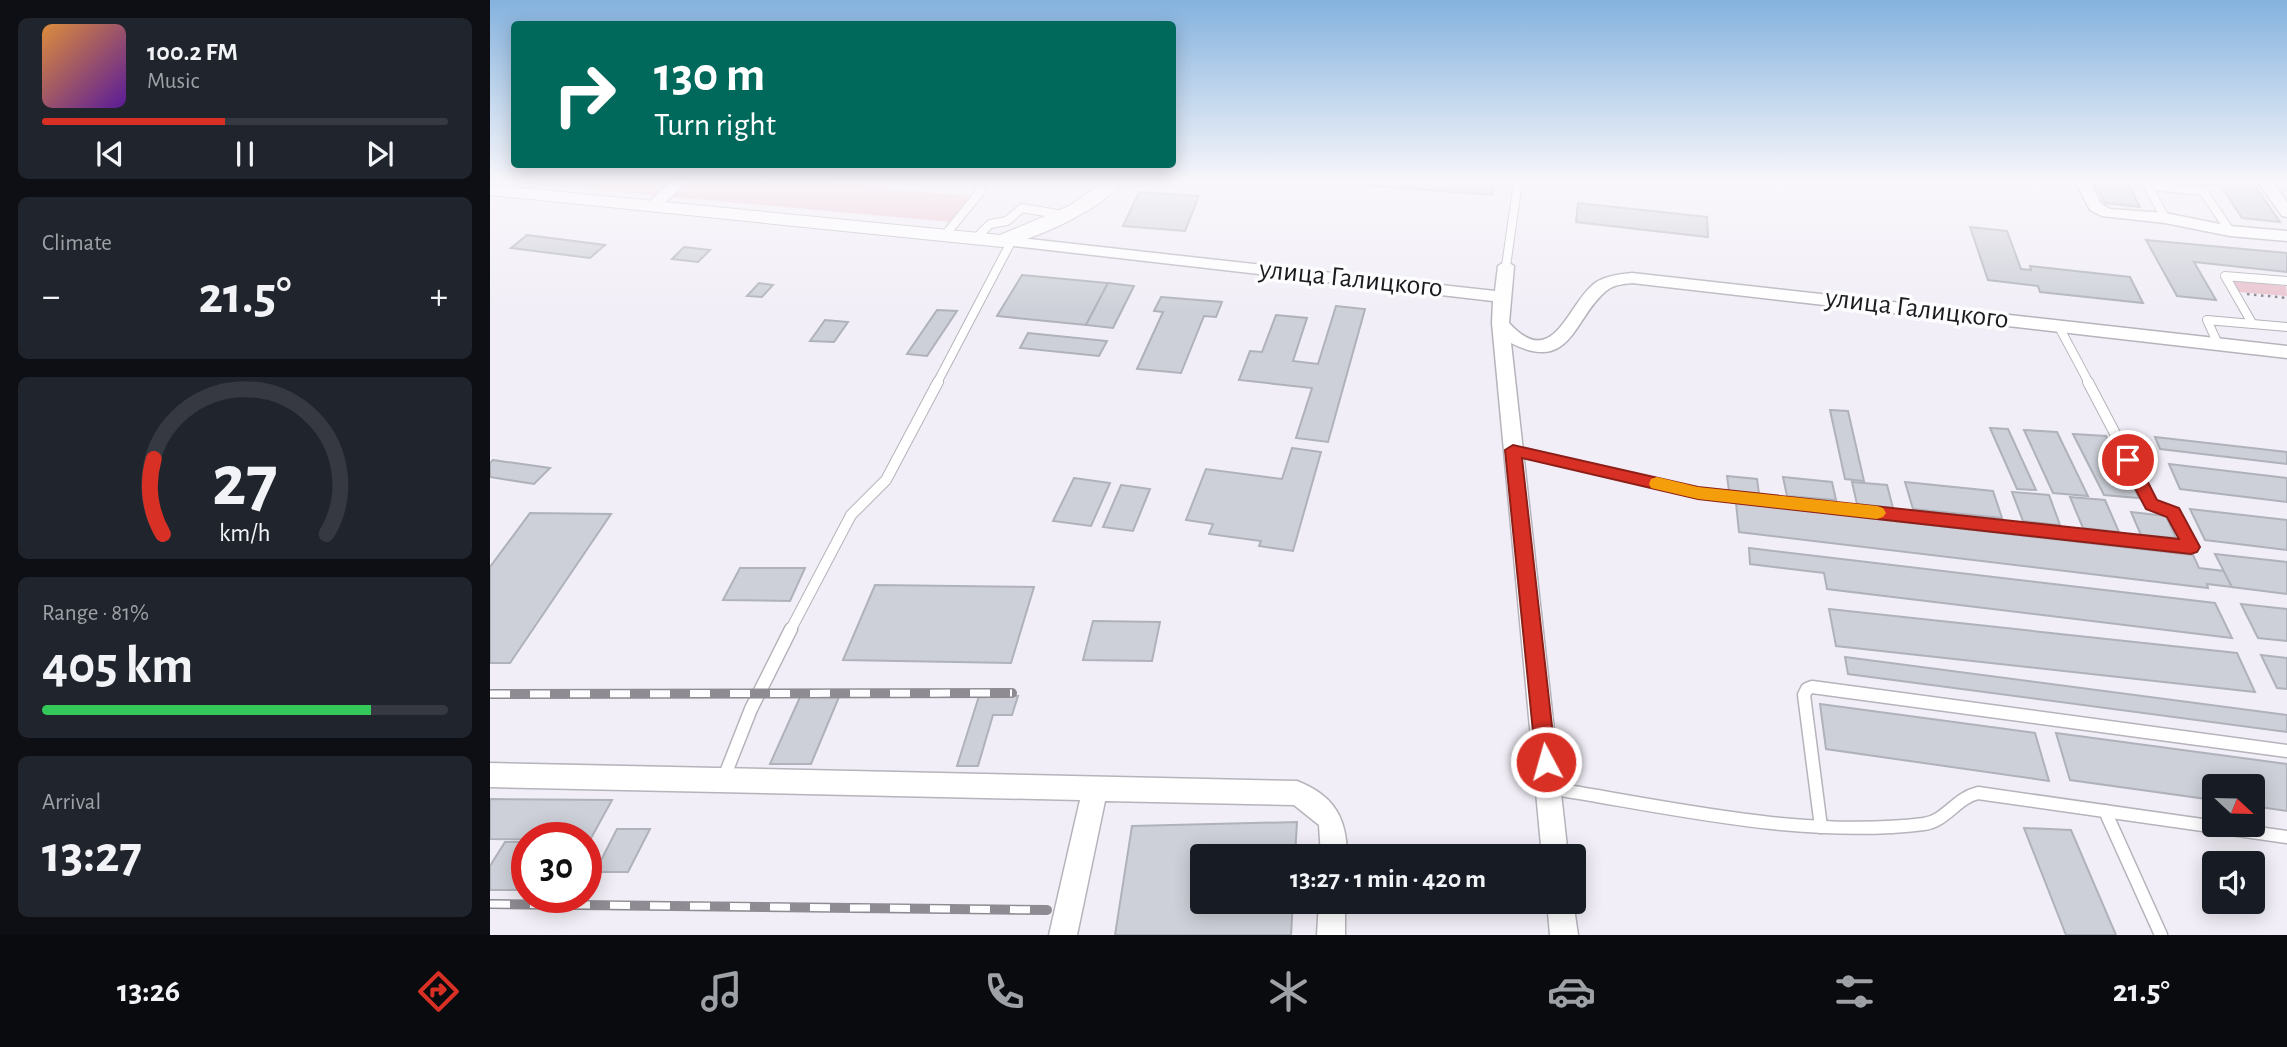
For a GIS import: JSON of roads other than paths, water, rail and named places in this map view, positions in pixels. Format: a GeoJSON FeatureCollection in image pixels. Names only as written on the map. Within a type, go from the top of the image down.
{"type":"FeatureCollection","features":[{"type":"Feature","properties":{"kind":"street","name":"улица Галицкого"},"geometry":{"type":"LineString","coordinates":[[851,226],[1501,297]]}},
{"type":"Feature","properties":{"kind":"street"},"geometry":{"type":"LineString","coordinates":[[1006,241],[1042,226]]}},
{"type":"Feature","properties":{"kind":"street"},"geometry":{"type":"LineString","coordinates":[[2203,226],[2287,236]]}},
{"type":"Feature","properties":{"kind":"street"},"geometry":{"type":"LineString","coordinates":[[1506,266],[1500,323],[1554,844]]}},
{"type":"Feature","properties":{"kind":"street","name":"улица Галицкого"},"geometry":{"type":"LineString","coordinates":[[1500,323],[1511,337],[1521,342],[1545,345],[1557,342],[1565,336],[1597,290],[1607,282],[1632,278],[2287,352]]}},
{"type":"Feature","properties":{"kind":"street"},"geometry":{"type":"LineString","coordinates":[[490,775],[1297,793],[1325,808],[1335,831],[1334,844]]}},
{"type":"Feature","properties":{"kind":"street"},"geometry":{"type":"LineString","coordinates":[[1063,935],[1095,788]]}},
{"type":"Feature","properties":{"kind":"street"},"geometry":{"type":"LineString","coordinates":[[1331,935],[1332,914]]}},
{"type":"Feature","properties":{"kind":"street"},"geometry":{"type":"LineString","coordinates":[[1562,914],[1564,935]]}},
{"type":"Feature","properties":{"kind":"lane"},"geometry":{"type":"LineString","coordinates":[[945,235],[953,226]]}},
{"type":"Feature","properties":{"kind":"lane"},"geometry":{"type":"LineString","coordinates":[[976,238],[988,226]]}},
{"type":"Feature","properties":{"kind":"lane"},"geometry":{"type":"LineString","coordinates":[[1506,266],[1512,226]]}},
{"type":"Feature","properties":{"kind":"lane"},"geometry":{"type":"LineString","coordinates":[[2226,226],[2230,231]]}},
{"type":"Feature","properties":{"kind":"lane"},"geometry":{"type":"LineString","coordinates":[[723,780],[767,675],[851,515],[886,480],[1006,241]]}},
{"type":"Feature","properties":{"kind":"lane"},"geometry":{"type":"LineString","coordinates":[[2252,323],[2225,276],[2287,281]]}},
{"type":"Feature","properties":{"kind":"lane"},"geometry":{"type":"LineString","coordinates":[[2218,344],[2207,320],[2287,327]]}},
{"type":"Feature","properties":{"kind":"lane"},"geometry":{"type":"LineString","coordinates":[[1513,450],[1698,493],[2191,547],[2174,513],[2152,504],[2058,325]]}},
{"type":"Feature","properties":{"kind":"lane"},"geometry":{"type":"LineString","coordinates":[[1821,827],[1804,695],[1807,689],[1812,687],[2287,751]]}},
{"type":"Feature","properties":{"kind":"lane"},"geometry":{"type":"LineString","coordinates":[[1548,788],[1821,827],[1935,823],[1964,797],[1978,793],[2287,837]]}},
{"type":"Feature","properties":{"kind":"lane"},"geometry":{"type":"LineString","coordinates":[[2105,811],[2161,935]]}},
{"type":"Feature","properties":{"kind":"railway"},"geometry":{"type":"LineString","coordinates":[[490,694],[1012,693]]}},
{"type":"Feature","properties":{"kind":"railway"},"geometry":{"type":"LineString","coordinates":[[490,904],[1047,910]]}}]}
